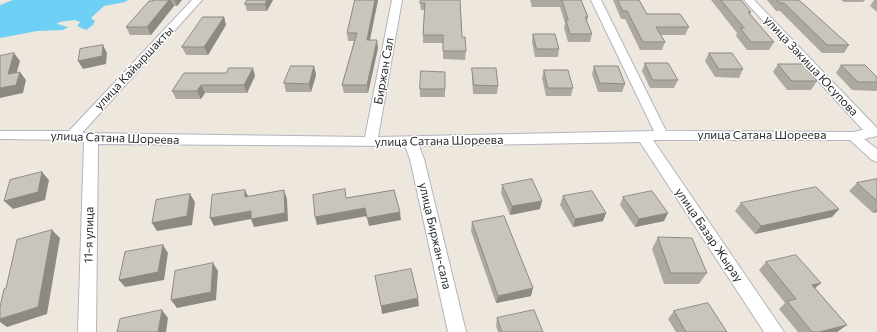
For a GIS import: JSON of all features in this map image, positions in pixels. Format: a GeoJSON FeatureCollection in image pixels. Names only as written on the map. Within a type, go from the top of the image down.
{"type":"FeatureCollection","features":[{"type":"Feature","properties":{"kind":"street","name":"улица Кайыршакты"},"geometry":{"type":"LineString","coordinates":[[72,136],[197,0]]}},
{"type":"Feature","properties":{"kind":"street","name":"Биржан Сал"},"geometry":{"type":"LineString","coordinates":[[371,142],[397,0]]}},
{"type":"Feature","properties":{"kind":"street"},"geometry":{"type":"LineString","coordinates":[[596,0],[662,135]]}},
{"type":"Feature","properties":{"kind":"street","name":"улица Закиша Юсупова"},"geometry":{"type":"LineString","coordinates":[[749,0],[875,132]]}},
{"type":"Feature","properties":{"kind":"street","name":"улица Сатана Шореева"},"geometry":{"type":"LineString","coordinates":[[0,135],[72,136],[91,139],[371,142],[644,137],[662,135],[853,136],[875,132]]}},
{"type":"Feature","properties":{"kind":"street","name":"улица Закиша Юсупова"},"geometry":{"type":"LineString","coordinates":[[853,136],[877,157]]}},
{"type":"Feature","properties":{"kind":"street","name":"улица Базар Жырау"},"geometry":{"type":"LineString","coordinates":[[644,137],[775,332]]}},
{"type":"Feature","properties":{"kind":"street","name":"11-я улица"},"geometry":{"type":"LineString","coordinates":[[87,332],[91,139]]}},
{"type":"Feature","properties":{"kind":"street","name":"улица Биржан-сала"},"geometry":{"type":"LineString","coordinates":[[410,141],[417,159],[457,332]]}},
{"type":"Feature","properties":{"kind":"water"},"geometry":{"type":"Polygon","coordinates":[[[13,0],[128,0],[125,2],[104,6],[91,18],[95,21],[93,25],[86,30],[77,26],[80,22],[75,20],[59,22],[57,24],[68,27],[63,30],[37,31],[0,38],[0,5],[13,0]]]}},
{"type":"Feature","properties":{"kind":"building"},"geometry":{"type":"Polygon","coordinates":[[[169,0],[147,27],[126,27],[149,1],[169,0]]]}},
{"type":"Feature","properties":{"kind":"building"},"geometry":{"type":"Polygon","coordinates":[[[247,0],[267,0],[265,4],[245,4],[247,0]]]}},
{"type":"Feature","properties":{"kind":"building"},"geometry":{"type":"Polygon","coordinates":[[[355,0],[375,0],[367,40],[377,40],[367,85],[342,85],[357,33],[347,33],[355,0]]]}},
{"type":"Feature","properties":{"kind":"building"},"geometry":{"type":"Polygon","coordinates":[[[421,0],[460,0],[462,37],[465,37],[466,51],[443,51],[443,35],[423,35],[425,3],[420,3],[421,0]]]}},
{"type":"Feature","properties":{"kind":"building"},"geometry":{"type":"Polygon","coordinates":[[[562,0],[581,0],[588,17],[585,17],[592,34],[570,34],[566,20],[568,20],[562,0]]]}},
{"type":"Feature","properties":{"kind":"building"},"geometry":{"type":"Polygon","coordinates":[[[618,0],[639,0],[647,14],[680,14],[689,27],[656,27],[665,42],[643,42],[627,11],[623,11],[618,0]]]}},
{"type":"Feature","properties":{"kind":"building"},"geometry":{"type":"Polygon","coordinates":[[[721,0],[741,0],[751,12],[748,12],[774,42],[751,42],[740,28],[744,28],[721,0]]]}},
{"type":"Feature","properties":{"kind":"building"},"geometry":{"type":"Polygon","coordinates":[[[777,0],[799,0],[849,45],[827,45],[784,3],[780,3],[777,0]]]}},
{"type":"Feature","properties":{"kind":"building"},"geometry":{"type":"Polygon","coordinates":[[[203,17],[224,17],[204,47],[182,47],[203,17]]]}},
{"type":"Feature","properties":{"kind":"building"},"geometry":{"type":"Polygon","coordinates":[[[533,34],[555,34],[559,49],[537,49],[533,34]]]}},
{"type":"Feature","properties":{"kind":"building"},"geometry":{"type":"Polygon","coordinates":[[[103,45],[102,56],[78,61],[80,49],[103,45]]]}},
{"type":"Feature","properties":{"kind":"building"},"geometry":{"type":"Polygon","coordinates":[[[14,53],[8,74],[20,72],[16,85],[0,88],[0,56],[14,53]]]}},
{"type":"Feature","properties":{"kind":"building"},"geometry":{"type":"Polygon","coordinates":[[[709,53],[732,53],[743,69],[719,69],[709,53]]]}},
{"type":"Feature","properties":{"kind":"building"},"geometry":{"type":"Polygon","coordinates":[[[645,63],[668,63],[678,80],[653,80],[645,63]]]}},
{"type":"Feature","properties":{"kind":"building"},"geometry":{"type":"Polygon","coordinates":[[[778,64],[802,64],[817,81],[792,81],[778,64]]]}},
{"type":"Feature","properties":{"kind":"building"},"geometry":{"type":"Polygon","coordinates":[[[841,65],[865,65],[877,77],[877,82],[858,82],[841,65]]]}},
{"type":"Feature","properties":{"kind":"building"},"geometry":{"type":"Polygon","coordinates":[[[291,66],[314,66],[309,84],[284,83],[291,66]]]}},
{"type":"Feature","properties":{"kind":"building"},"geometry":{"type":"Polygon","coordinates":[[[594,66],[618,66],[625,84],[600,83],[594,66]]]}},
{"type":"Feature","properties":{"kind":"building"},"geometry":{"type":"Polygon","coordinates":[[[229,68],[253,68],[244,85],[201,85],[197,91],[172,91],[184,73],[226,73],[229,68]]]}},
{"type":"Feature","properties":{"kind":"building"},"geometry":{"type":"Polygon","coordinates":[[[472,68],[496,68],[498,86],[474,85],[472,68]]]}},
{"type":"Feature","properties":{"kind":"building"},"geometry":{"type":"Polygon","coordinates":[[[544,70],[568,70],[573,88],[548,88],[544,70]]]}},
{"type":"Feature","properties":{"kind":"building"},"geometry":{"type":"Polygon","coordinates":[[[421,71],[445,72],[445,89],[420,89],[421,71]]]}},
{"type":"Feature","properties":{"kind":"building"},"geometry":{"type":"Polygon","coordinates":[[[42,172],[38,192],[4,201],[10,180],[42,172]]]}},
{"type":"Feature","properties":{"kind":"building"},"geometry":{"type":"Polygon","coordinates":[[[532,179],[542,201],[512,206],[502,185],[532,179]]]}},
{"type":"Feature","properties":{"kind":"building"},"geometry":{"type":"Polygon","coordinates":[[[877,179],[877,201],[857,183],[877,179]]]}},
{"type":"Feature","properties":{"kind":"building"},"geometry":{"type":"Polygon","coordinates":[[[816,187],[839,209],[761,226],[741,203],[816,187]]]}},
{"type":"Feature","properties":{"kind":"building"},"geometry":{"type":"Polygon","coordinates":[[[345,189],[346,198],[394,190],[400,212],[367,218],[365,208],[315,217],[313,195],[345,189]]]}},
{"type":"Feature","properties":{"kind":"building"},"geometry":{"type":"Polygon","coordinates":[[[245,190],[245,197],[284,190],[285,213],[251,219],[251,211],[210,218],[212,195],[245,190]]]}},
{"type":"Feature","properties":{"kind":"building"},"geometry":{"type":"Polygon","coordinates":[[[592,191],[606,213],[575,219],[563,196],[592,191]]]}},
{"type":"Feature","properties":{"kind":"building"},"geometry":{"type":"Polygon","coordinates":[[[652,191],[668,213],[639,219],[623,197],[652,191]]]}},
{"type":"Feature","properties":{"kind":"building"},"geometry":{"type":"Polygon","coordinates":[[[190,194],[187,216],[152,223],[156,200],[190,194]]]}},
{"type":"Feature","properties":{"kind":"building"},"geometry":{"type":"Polygon","coordinates":[[[504,216],[533,288],[498,296],[472,222],[504,216]]]}},
{"type":"Feature","properties":{"kind":"building"},"geometry":{"type":"Polygon","coordinates":[[[52,230],[38,307],[0,319],[0,307],[17,240],[52,230]]]}},
{"type":"Feature","properties":{"kind":"building"},"geometry":{"type":"Polygon","coordinates":[[[658,237],[692,238],[707,273],[671,273],[658,237]]]}},
{"type":"Feature","properties":{"kind":"building"},"geometry":{"type":"Polygon","coordinates":[[[163,245],[158,272],[119,280],[125,252],[163,245]]]}},
{"type":"Feature","properties":{"kind":"building"},"geometry":{"type":"Polygon","coordinates":[[[796,255],[821,283],[812,285],[847,325],[819,332],[812,332],[787,301],[796,299],[766,262],[796,255]]]}},
{"type":"Feature","properties":{"kind":"building"},"geometry":{"type":"Polygon","coordinates":[[[213,263],[211,292],[171,300],[175,271],[213,263]]]}},
{"type":"Feature","properties":{"kind":"building"},"geometry":{"type":"Polygon","coordinates":[[[411,269],[418,298],[381,306],[375,276],[411,269]]]}},
{"type":"Feature","properties":{"kind":"building"},"geometry":{"type":"Polygon","coordinates":[[[708,303],[727,332],[686,332],[674,311],[708,303]]]}},
{"type":"Feature","properties":{"kind":"building"},"geometry":{"type":"Polygon","coordinates":[[[162,310],[158,332],[117,332],[120,319],[162,310]]]}},
{"type":"Feature","properties":{"kind":"building"},"geometry":{"type":"Polygon","coordinates":[[[534,310],[543,332],[502,332],[497,318],[534,310]]]}}]}
